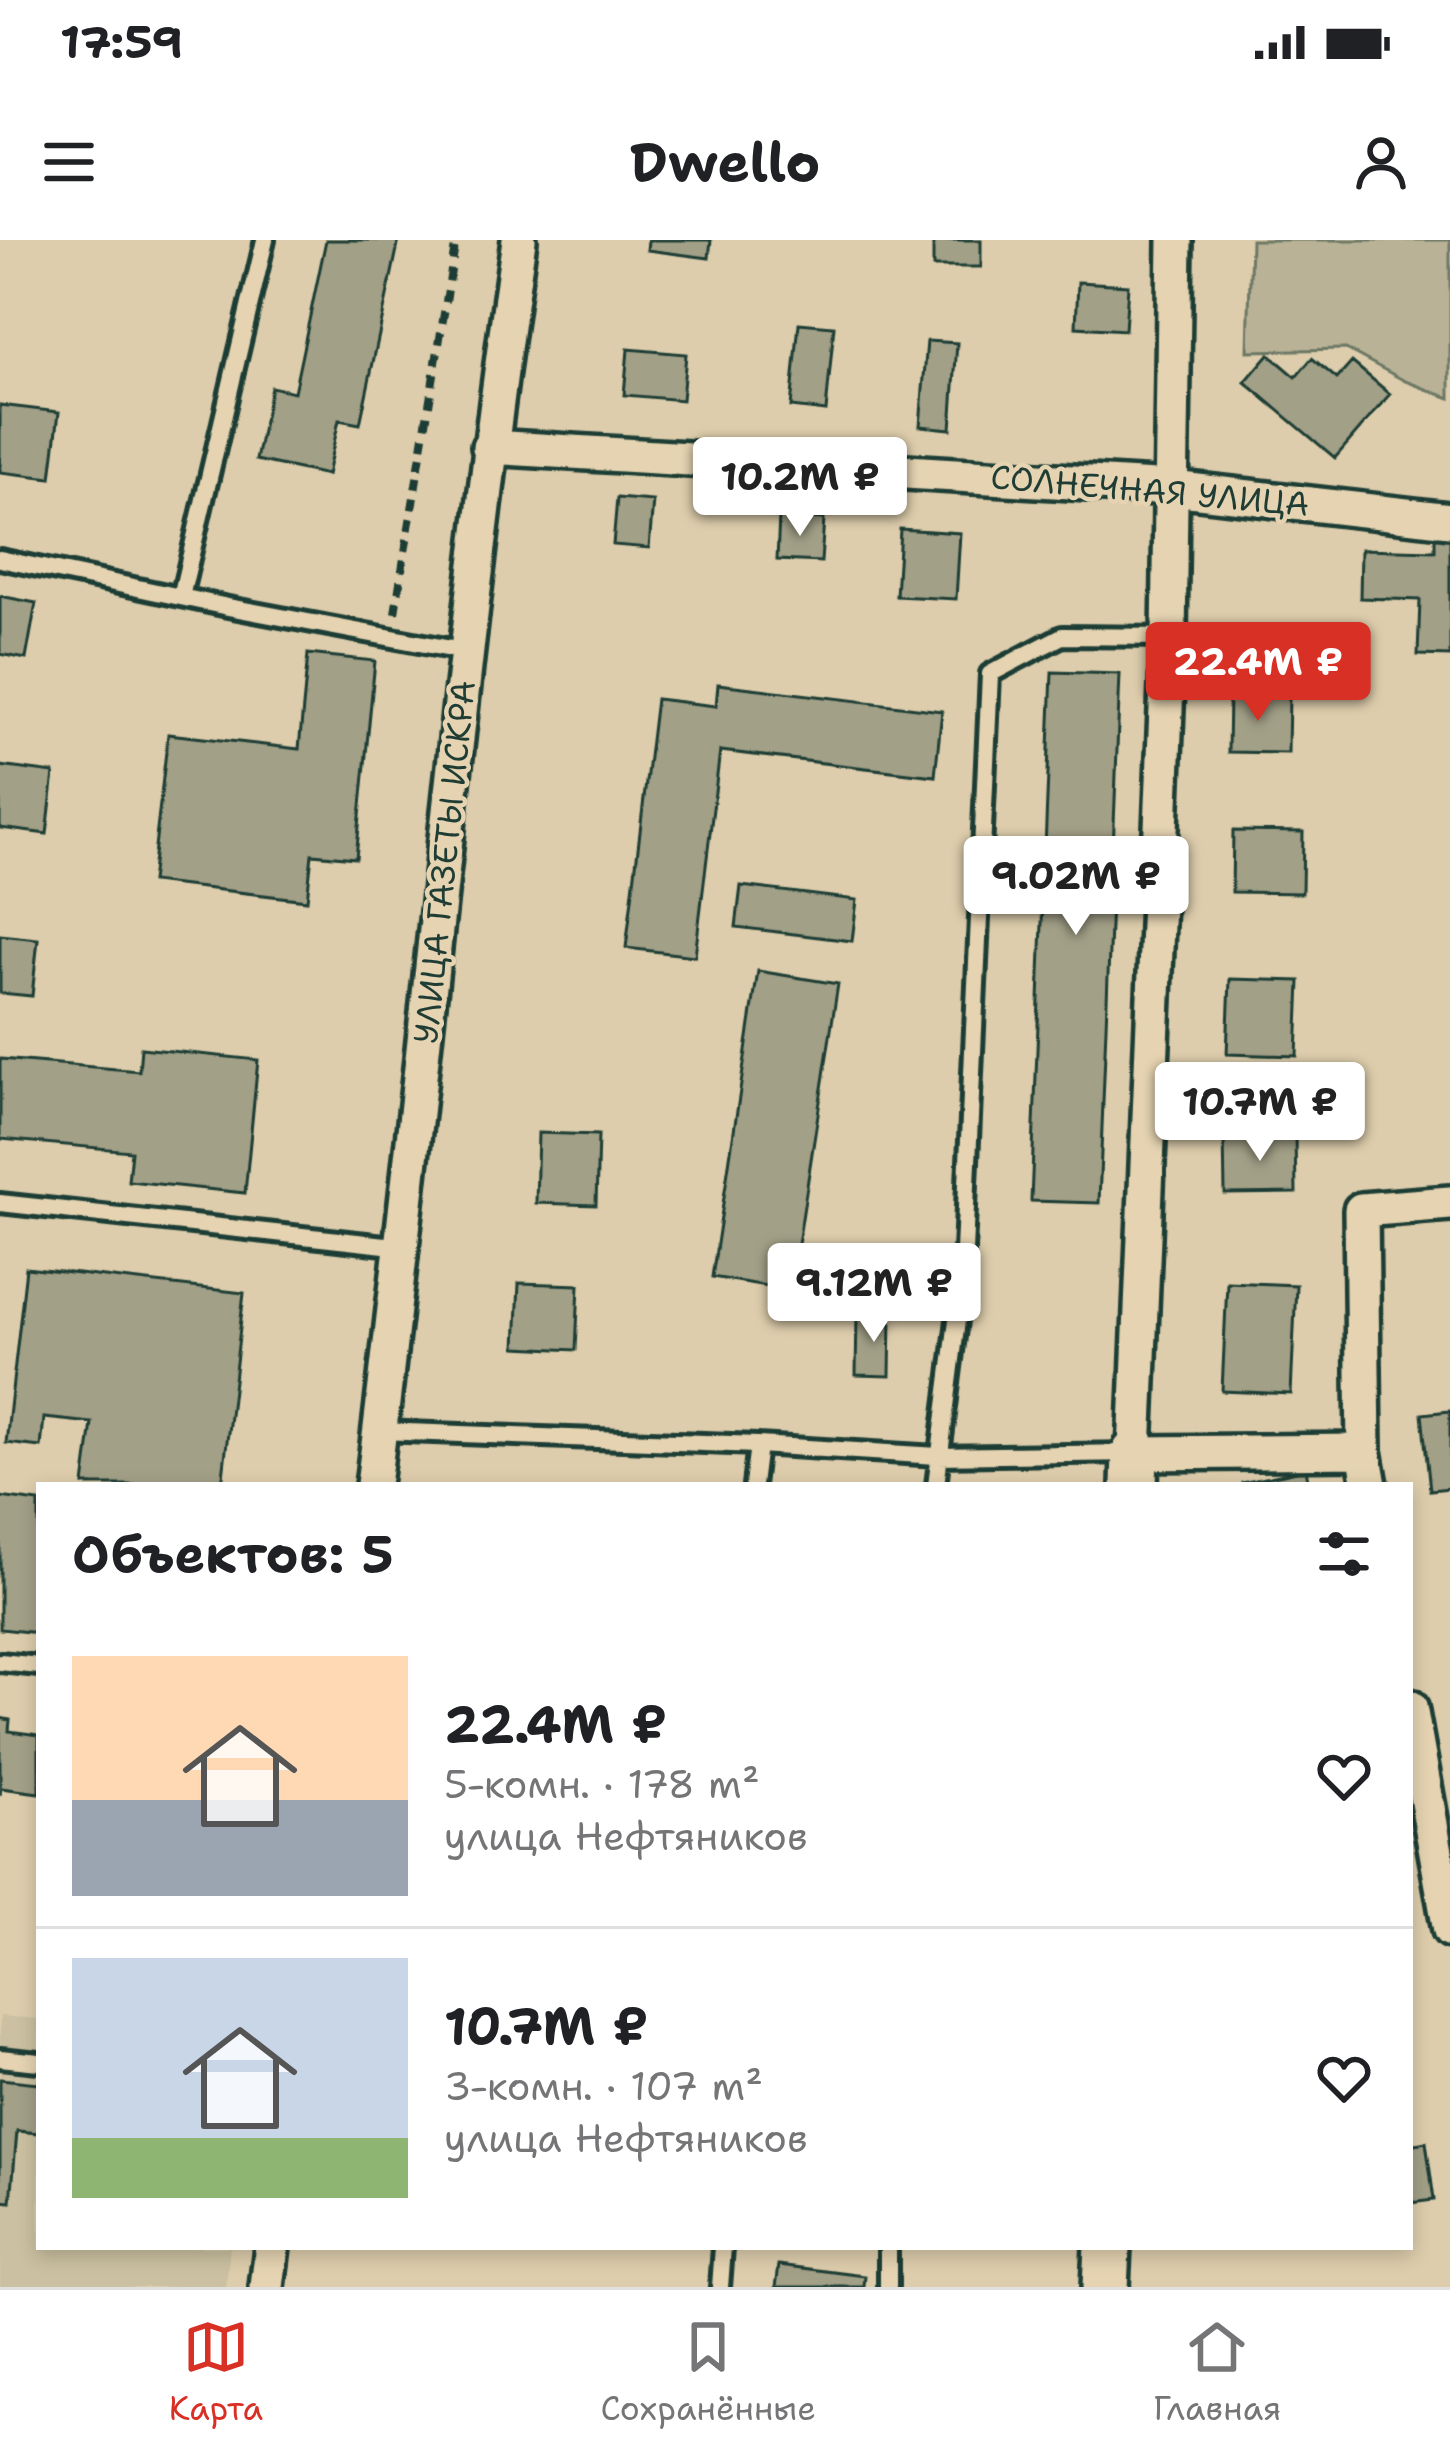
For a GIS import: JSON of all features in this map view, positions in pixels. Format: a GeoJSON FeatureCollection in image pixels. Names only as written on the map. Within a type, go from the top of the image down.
{"type":"FeatureCollection","features":[{"type":"Feature","properties":{"kind":"street","name":"УЛИЦА ГАЗЕТЫ ИСКРА"},"geometry":{"type":"LineString","coordinates":[[373,1482],[489,447],[519,240]]}},
{"type":"Feature","properties":{"kind":"street"},"geometry":{"type":"LineString","coordinates":[[1175,240],[1168,637],[1135,1469],[1367,1468],[1361,1210],[1450,1203]]}},
{"type":"Feature","properties":{"kind":"street","name":"СОЛНЕЧНАЯ УЛИЦА"},"geometry":{"type":"LineString","coordinates":[[489,447],[1172,488],[1450,520]]}},
{"type":"Feature","properties":{"kind":"street"},"geometry":{"type":"LineString","coordinates":[[1413,1724],[1450,1930]]}},
{"type":"Feature","properties":{"kind":"street"},"geometry":{"type":"LineString","coordinates":[[267,2287],[272,2250]]}},
{"type":"Feature","properties":{"kind":"street"},"geometry":{"type":"LineString","coordinates":[[1106,2287],[1107,2250]]}},
{"type":"Feature","properties":{"kind":"lane"},"geometry":{"type":"LineString","coordinates":[[182,597],[266,240]]}},
{"type":"Feature","properties":{"kind":"lane"},"geometry":{"type":"LineString","coordinates":[[0,560],[467,652]]}},
{"type":"Feature","properties":{"kind":"lane"},"geometry":{"type":"LineString","coordinates":[[936,1482],[963,1274],[990,674],[1062,635],[1168,637]]}},
{"type":"Feature","properties":{"kind":"lane"},"geometry":{"type":"LineString","coordinates":[[0,1203],[403,1247]]}},
{"type":"Feature","properties":{"kind":"lane"},"geometry":{"type":"LineString","coordinates":[[380,1431],[758,1445],[1135,1469]]}},
{"type":"Feature","properties":{"kind":"lane"},"geometry":{"type":"LineString","coordinates":[[754,1482],[758,1445]]}},
{"type":"Feature","properties":{"kind":"lane"},"geometry":{"type":"LineString","coordinates":[[0,1662],[36,1666]]}},
{"type":"Feature","properties":{"kind":"lane"},"geometry":{"type":"LineString","coordinates":[[0,2058],[36,2062]]}},
{"type":"Feature","properties":{"kind":"lane"},"geometry":{"type":"LineString","coordinates":[[720,2287],[723,2250]]}},
{"type":"Feature","properties":{"kind":"lane"},"geometry":{"type":"LineString","coordinates":[[888,2250],[888,2287]]}},
{"type":"Feature","properties":{"kind":"path"},"geometry":{"type":"LineString","coordinates":[[391,638],[456,240]]}},
{"type":"Feature","properties":{"kind":"shaded area"},"geometry":{"type":"Polygon","coordinates":[[[1251,240],[1450,240],[1450,398],[1405,381],[1346,349],[1248,351],[1251,240]]]}},
{"type":"Feature","properties":{"kind":"shaded area"},"geometry":{"type":"Polygon","coordinates":[[[0,2016],[36,2019],[36,2250],[230,2250],[226,2287],[0,2287],[0,2016]]]}},
{"type":"Feature","properties":{"kind":"building"},"geometry":{"type":"Polygon","coordinates":[[[326,240],[399,240],[360,424],[339,420],[327,475],[256,460],[271,387],[294,392],[326,240]]]}},
{"type":"Feature","properties":{"kind":"building"},"geometry":{"type":"Polygon","coordinates":[[[648,240],[711,240],[709,258],[647,250],[648,240]]]}},
{"type":"Feature","properties":{"kind":"building"},"geometry":{"type":"Polygon","coordinates":[[[933,240],[981,240],[981,267],[933,267],[933,240]]]}},
{"type":"Feature","properties":{"kind":"building"},"geometry":{"type":"Polygon","coordinates":[[[1078,282],[1128,285],[1125,330],[1076,327],[1078,282]]]}},
{"type":"Feature","properties":{"kind":"building"},"geometry":{"type":"Polygon","coordinates":[[[799,323],[834,326],[826,411],[791,407],[799,323]]]}},
{"type":"Feature","properties":{"kind":"building"},"geometry":{"type":"Polygon","coordinates":[[[927,341],[957,343],[951,429],[920,426],[927,341]]]}},
{"type":"Feature","properties":{"kind":"building"},"geometry":{"type":"Polygon","coordinates":[[[628,349],[686,354],[682,400],[624,395],[628,349]]]}},
{"type":"Feature","properties":{"kind":"building"},"geometry":{"type":"Polygon","coordinates":[[[1269,354],[1296,377],[1312,358],[1337,379],[1352,362],[1390,394],[1335,458],[1245,382],[1269,354]]]}},
{"type":"Feature","properties":{"kind":"building"},"geometry":{"type":"Polygon","coordinates":[[[0,405],[59,412],[51,478],[0,472],[0,405]]]}},
{"type":"Feature","properties":{"kind":"building"},"geometry":{"type":"Polygon","coordinates":[[[617,498],[653,501],[649,548],[613,545],[617,498]]]}},
{"type":"Feature","properties":{"kind":"building"},"geometry":{"type":"Polygon","coordinates":[[[779,516],[824,519],[821,562],[777,560],[779,516]]]}},
{"type":"Feature","properties":{"kind":"building"},"geometry":{"type":"Polygon","coordinates":[[[900,529],[960,533],[956,599],[896,596],[900,529]]]}},
{"type":"Feature","properties":{"kind":"building"},"geometry":{"type":"Polygon","coordinates":[[[1435,534],[1450,534],[1450,656],[1418,655],[1420,600],[1360,598],[1361,549],[1435,551],[1435,534]]]}},
{"type":"Feature","properties":{"kind":"building"},"geometry":{"type":"Polygon","coordinates":[[[0,596],[36,603],[26,659],[0,654],[0,596]]]}},
{"type":"Feature","properties":{"kind":"building"},"geometry":{"type":"Polygon","coordinates":[[[308,654],[375,661],[356,858],[312,854],[307,900],[151,882],[168,734],[299,749],[308,654]]]}},
{"type":"Feature","properties":{"kind":"building"},"geometry":{"type":"Polygon","coordinates":[[[1052,672],[1120,674],[1099,1203],[1031,1201],[1052,672]]]}},
{"type":"Feature","properties":{"kind":"building"},"geometry":{"type":"Polygon","coordinates":[[[718,684],[942,711],[935,776],[720,751],[695,956],[626,948],[656,699],[716,706],[718,684]]]}},
{"type":"Feature","properties":{"kind":"building"},"geometry":{"type":"Polygon","coordinates":[[[1229,695],[1289,696],[1288,753],[1228,752],[1229,695]]]}},
{"type":"Feature","properties":{"kind":"building"},"geometry":{"type":"Polygon","coordinates":[[[0,766],[54,773],[47,834],[0,828],[0,766]]]}},
{"type":"Feature","properties":{"kind":"building"},"geometry":{"type":"Polygon","coordinates":[[[1233,831],[1303,832],[1302,893],[1232,892],[1233,831]]]}},
{"type":"Feature","properties":{"kind":"building"},"geometry":{"type":"Polygon","coordinates":[[[741,886],[857,900],[852,941],[736,927],[741,886]]]}},
{"type":"Feature","properties":{"kind":"building"},"geometry":{"type":"Polygon","coordinates":[[[0,935],[38,939],[32,996],[0,993],[0,935]]]}},
{"type":"Feature","properties":{"kind":"building"},"geometry":{"type":"Polygon","coordinates":[[[758,971],[838,984],[791,1290],[712,1277],[758,971]]]}},
{"type":"Feature","properties":{"kind":"building"},"geometry":{"type":"Polygon","coordinates":[[[1230,979],[1300,981],[1297,1056],[1227,1054],[1230,979]]]}},
{"type":"Feature","properties":{"kind":"building"},"geometry":{"type":"Polygon","coordinates":[[[141,1048],[258,1060],[245,1193],[128,1181],[131,1151],[0,1139],[0,1059],[139,1071],[141,1048]]]}},
{"type":"Feature","properties":{"kind":"building"},"geometry":{"type":"Polygon","coordinates":[[[538,1133],[598,1135],[596,1205],[536,1203],[538,1133]]]}},
{"type":"Feature","properties":{"kind":"building"},"geometry":{"type":"Polygon","coordinates":[[[1295,1134],[1296,1193],[1225,1194],[1224,1135],[1295,1134]]]}},
{"type":"Feature","properties":{"kind":"building"},"geometry":{"type":"Polygon","coordinates":[[[26,1268],[244,1293],[222,1482],[84,1482],[92,1423],[44,1418],[41,1447],[6,1443],[26,1268]]]}},
{"type":"Feature","properties":{"kind":"building"},"geometry":{"type":"Polygon","coordinates":[[[1227,1282],[1296,1285],[1291,1394],[1222,1391],[1227,1282]]]}},
{"type":"Feature","properties":{"kind":"building"},"geometry":{"type":"Polygon","coordinates":[[[519,1283],[579,1285],[576,1350],[516,1347],[519,1283]]]}},
{"type":"Feature","properties":{"kind":"building"},"geometry":{"type":"Polygon","coordinates":[[[857,1315],[891,1315],[890,1376],[856,1375],[857,1315]]]}},
{"type":"Feature","properties":{"kind":"building"},"geometry":{"type":"Polygon","coordinates":[[[1450,1411],[1450,1488],[1430,1490],[1422,1414],[1450,1411]]]}},
{"type":"Feature","properties":{"kind":"building"},"geometry":{"type":"Polygon","coordinates":[[[1306,1469],[1308,1482],[1247,1482],[1306,1469]]]}},
{"type":"Feature","properties":{"kind":"building"},"geometry":{"type":"Polygon","coordinates":[[[0,1497],[36,1502],[36,1633],[0,1629],[0,1497]]]}},
{"type":"Feature","properties":{"kind":"building"},"geometry":{"type":"Polygon","coordinates":[[[0,1718],[10,1720],[9,1731],[36,1735],[36,1793],[1,1788],[0,1795],[0,1718]]]}},
{"type":"Feature","properties":{"kind":"building"},"geometry":{"type":"Polygon","coordinates":[[[0,2079],[36,2083],[36,2133],[17,2131],[11,2202],[0,2201],[0,2079]]]}},
{"type":"Feature","properties":{"kind":"building"},"geometry":{"type":"Polygon","coordinates":[[[1426,2142],[1434,2200],[1413,2203],[1413,2144],[1426,2142]]]}},
{"type":"Feature","properties":{"kind":"building"},"geometry":{"type":"Polygon","coordinates":[[[779,2265],[865,2276],[864,2287],[776,2287],[779,2265]]]}}]}
